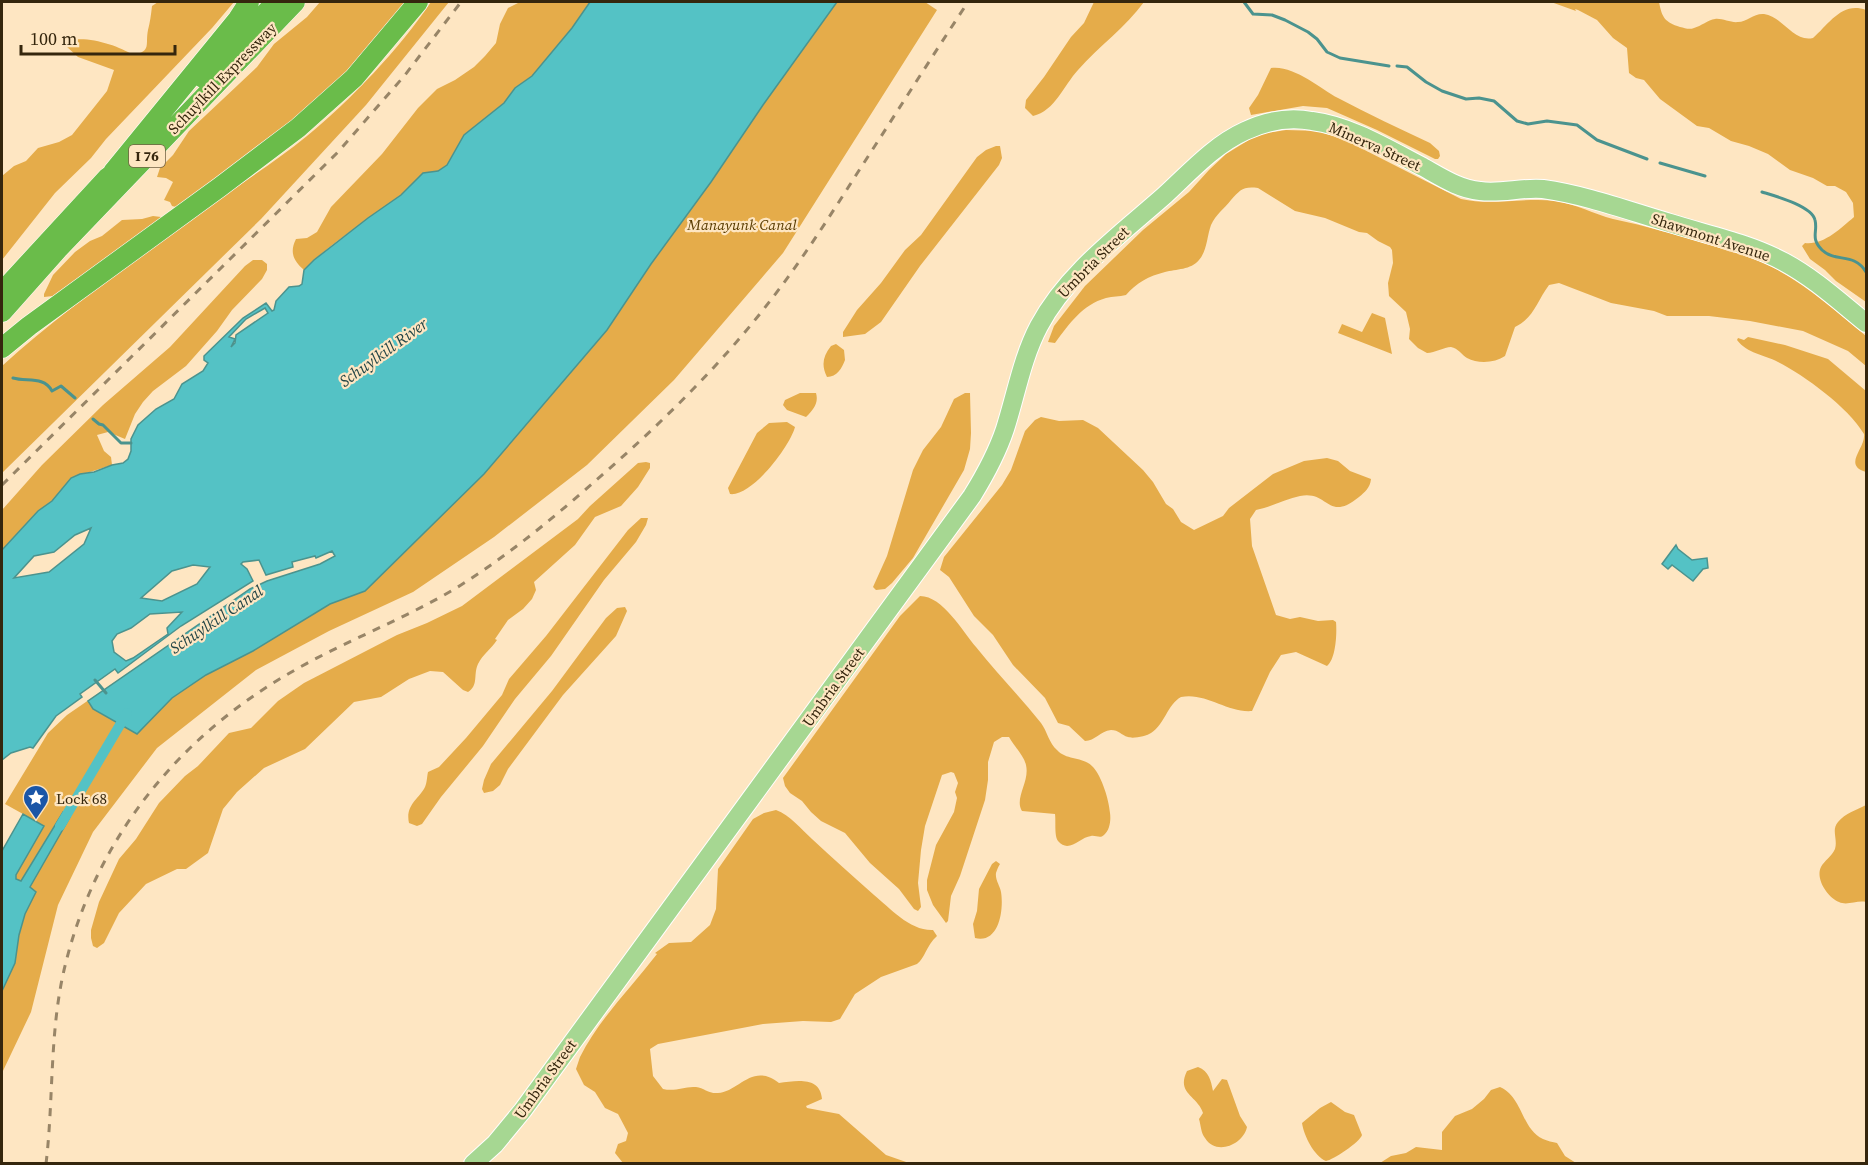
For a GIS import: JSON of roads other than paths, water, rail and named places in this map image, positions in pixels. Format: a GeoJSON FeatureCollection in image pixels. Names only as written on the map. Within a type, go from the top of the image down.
{"type":"FeatureCollection","features":[{"type":"Feature","properties":{"kind":"highway"},"geometry":{"type":"LineString","coordinates":[[113,172],[238,19],[249,2]]}},
{"type":"Feature","properties":{"kind":"highway","name":"Schuylkill Expressway"},"geometry":{"type":"LineString","coordinates":[[2,291],[276,2]]}},
{"type":"Feature","properties":{"kind":"highway","name":"Schuylkill Expressway"},"geometry":{"type":"LineString","coordinates":[[2,312],[95,210],[295,2]]}},
{"type":"Feature","properties":{"kind":"highway"},"geometry":{"type":"LineString","coordinates":[[2,348],[40,317],[298,128],[354,78],[418,2]]}},
{"type":"Feature","properties":{"kind":"main road","name":"Minerva Street"},"geometry":{"type":"LineString","coordinates":[[1161,198],[1205,158],[1234,137],[1262,124],[1292,120],[1323,123],[1348,131],[1470,190],[1488,192],[1538,189]]}},
{"type":"Feature","properties":{"kind":"main road","name":"Shawmont Avenue"},"geometry":{"type":"LineString","coordinates":[[1538,189],[1579,197],[1760,251],[1807,276],[1866,323]]}},
{"type":"Feature","properties":{"kind":"main road","name":"Umbria Street"},"geometry":{"type":"LineString","coordinates":[[473,1164],[495,1144],[523,1110],[972,496],[991,464],[1029,350],[1050,307],[1077,274],[1161,198]]}},
{"type":"Feature","properties":{"kind":"water","name":"Schuylkill River"},"geometry":{"type":"Polygon","coordinates":[[[590,2],[837,2],[651,264],[607,330],[484,474],[365,591],[330,604],[253,651],[206,675],[172,698],[137,734],[93,709],[88,701],[250,589],[267,581],[320,564],[335,556],[332,551],[316,558],[315,556],[292,562],[293,567],[266,575],[259,560],[243,562],[241,564],[247,569],[253,581],[181,626],[118,673],[115,669],[80,694],[82,697],[56,716],[33,748],[11,753],[2,760],[2,550],[38,511],[52,501],[71,478],[123,463],[128,459],[131,439],[138,425],[156,409],[174,399],[182,384],[203,371],[208,363],[204,360],[204,356],[243,318],[266,303],[272,311],[274,310],[276,301],[289,287],[302,284],[304,270],[314,260],[401,195],[423,173],[438,171],[447,165],[464,135],[504,103],[515,88],[532,76],[572,28],[590,2]],[[265,308],[246,319],[229,337],[235,339],[231,347],[235,343],[236,335],[268,313],[265,308]],[[91,528],[75,535],[54,552],[34,556],[14,578],[49,572],[84,544],[91,528]],[[193,565],[172,571],[141,598],[162,601],[197,584],[210,567],[193,565]],[[182,612],[150,614],[131,628],[117,634],[112,641],[114,652],[126,661],[168,634],[167,628],[182,612]]]}},
{"type":"Feature","properties":{"kind":"water"},"geometry":{"type":"Polygon","coordinates":[[[1676,545],[1692,560],[1707,558],[1708,568],[1703,569],[1693,581],[1672,565],[1668,569],[1662,564],[1676,545]]]}},
{"type":"Feature","properties":{"kind":"water"},"geometry":{"type":"Polygon","coordinates":[[[63,812],[70,817],[30,887],[36,892],[25,914],[15,963],[2,991],[2,851],[23,814],[44,826],[16,875],[16,879],[21,881],[63,812]]]}},
{"type":"Feature","properties":{"kind":"waterway"},"geometry":{"type":"LineString","coordinates":[[1244,2],[1253,14],[1272,15],[1308,32],[1327,52],[1340,58],[1389,66]]}},
{"type":"Feature","properties":{"kind":"waterway"},"geometry":{"type":"LineString","coordinates":[[1397,66],[1407,67],[1442,91],[1466,99],[1479,98],[1494,101],[1517,121],[1528,124],[1547,121],[1577,125],[1597,140],[1647,159]]}},
{"type":"Feature","properties":{"kind":"waterway"},"geometry":{"type":"LineString","coordinates":[[1660,163],[1705,176]]}},
{"type":"Feature","properties":{"kind":"waterway"},"geometry":{"type":"LineString","coordinates":[[1762,192],[1792,202],[1807,210],[1815,220],[1815,238],[1818,246],[1827,254],[1856,262],[1866,272]]}},
{"type":"Feature","properties":{"kind":"waterway"},"geometry":{"type":"LineString","coordinates":[[13,378],[40,381],[49,386],[52,391],[61,386],[75,398]]}},
{"type":"Feature","properties":{"kind":"waterway"},"geometry":{"type":"LineString","coordinates":[[93,419],[103,425],[121,443],[131,443]]}},
{"type":"Feature","properties":{"kind":"waterway"},"geometry":{"type":"LineString","coordinates":[[95,680],[106,693]]}},
{"type":"Feature","properties":{"kind":"waterway","name":"Schuylkill Canal"},"geometry":{"type":"LineString","coordinates":[[60,826],[127,713]]}},
{"type":"Feature","properties":{"kind":"railway"},"geometry":{"type":"LineString","coordinates":[[2,485],[338,152],[405,75],[461,2]]}},
{"type":"Feature","properties":{"kind":"railway"},"geometry":{"type":"LineString","coordinates":[[46,1164],[54,1037],[66,962],[80,917],[98,874],[121,833],[147,796],[211,729],[248,700],[309,662],[419,609],[461,585],[509,552],[555,515],[659,423],[750,327],[805,254],[968,2]]}},
{"type":"Feature","properties":{"kind":"place","name":"Lock 68"},"geometry":{"type":"Point","coordinates":[36,821]}},
{"type":"Feature","properties":{"kind":"park label","name":"Manayunk Canal"},"geometry":{"type":"Point","coordinates":[742,224]}}]}
